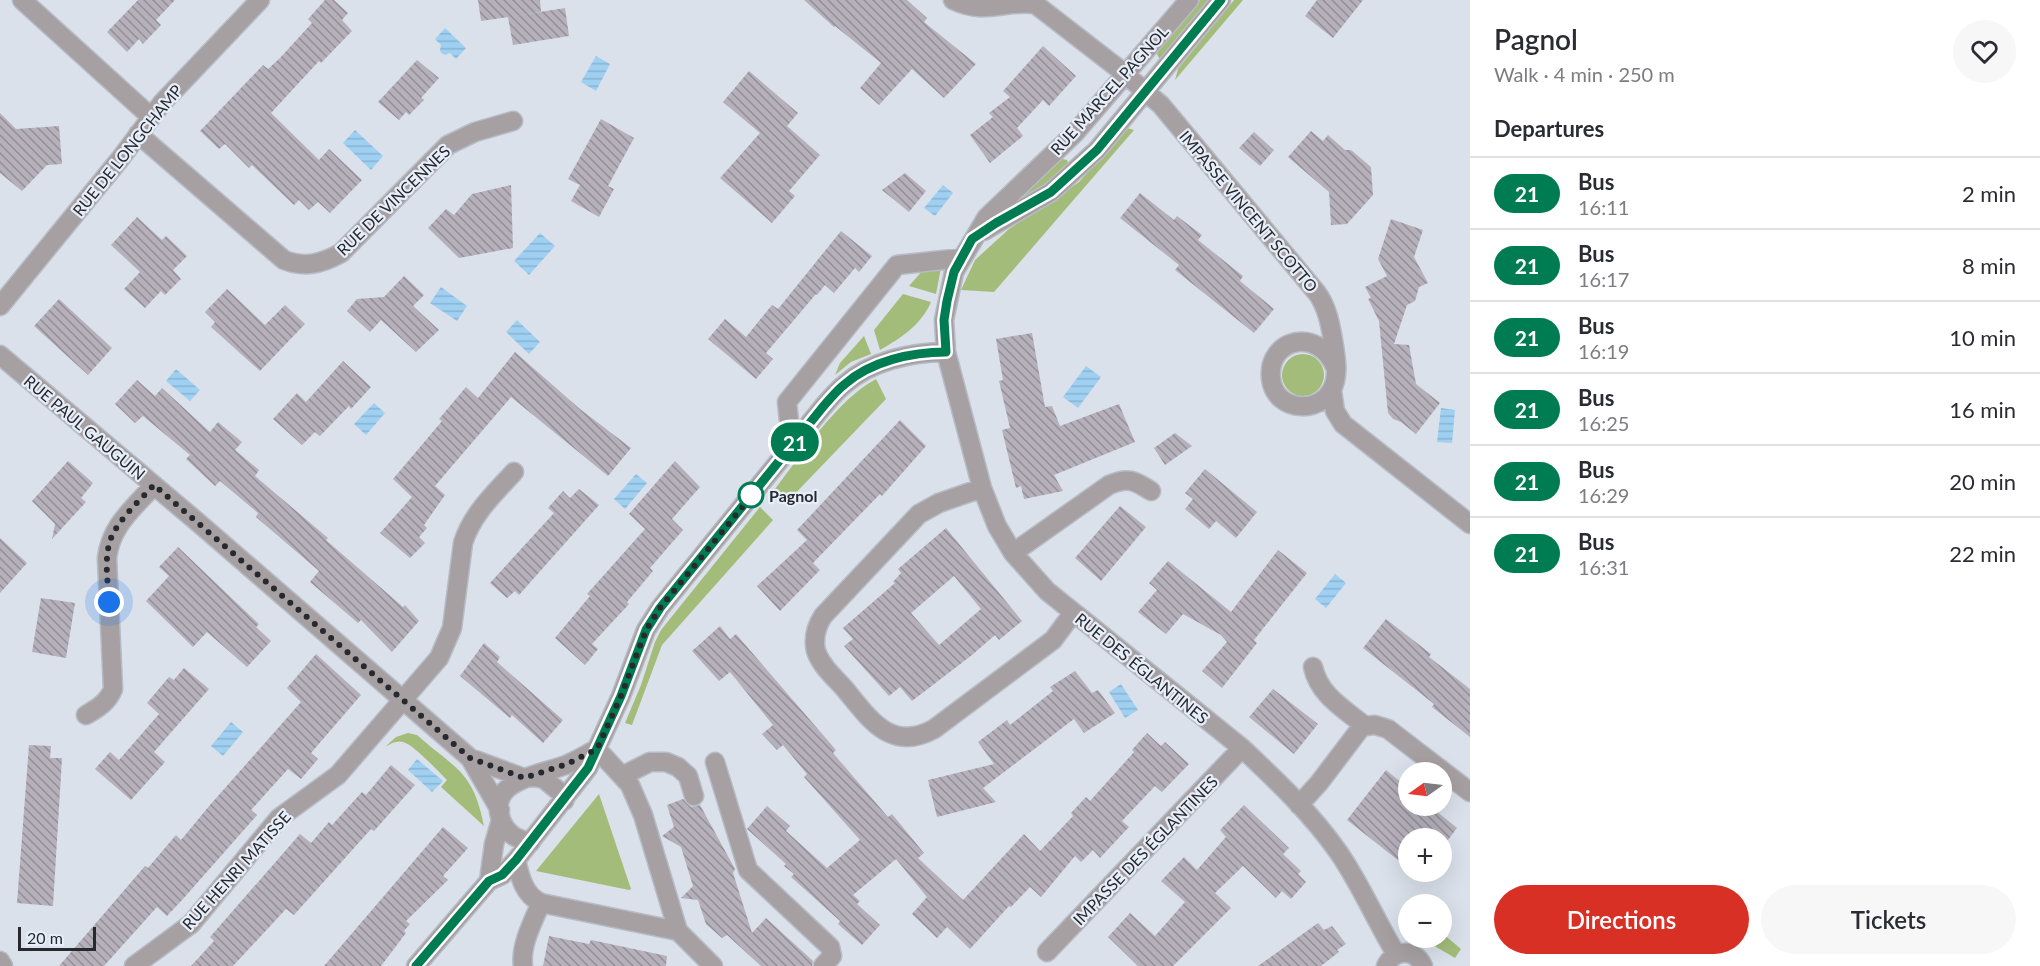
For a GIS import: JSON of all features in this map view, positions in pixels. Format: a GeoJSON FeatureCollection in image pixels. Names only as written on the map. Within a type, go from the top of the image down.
{"type":"FeatureCollection","features":[{"type":"Feature","properties":{"kind":"street"},"geometry":{"type":"LineString","coordinates":[[22,0],[151,117]]}},
{"type":"Feature","properties":{"kind":"street","name":"RUE DE LONGCHAMP"},"geometry":{"type":"LineString","coordinates":[[0,306],[120,159],[151,117],[260,0]]}},
{"type":"Feature","properties":{"kind":"street","name":"IMPASSE VINCENT SCOTTO"},"geometry":{"type":"LineString","coordinates":[[953,0],[980,7],[1018,1],[1035,4],[1161,105],[1322,301],[1332,334],[1336,369],[1336,380],[1332,391],[1335,411],[1342,424],[1470,524]]}},
{"type":"Feature","properties":{"kind":"street","name":"RUE MARCEL PAGNOL"},"geometry":{"type":"LineString","coordinates":[[946,352],[944,320],[954,272],[987,217],[1075,134],[1189,0]]}},
{"type":"Feature","properties":{"kind":"street"},"geometry":{"type":"LineString","coordinates":[[972,239],[1051,192],[1097,150],[1221,0]]}},
{"type":"Feature","properties":{"kind":"street","name":"RUE DE VINCENNES"},"geometry":{"type":"LineString","coordinates":[[138,134],[284,260],[296,264],[312,265],[327,261],[341,253],[448,145],[475,132],[513,121]]}},
{"type":"Feature","properties":{"kind":"street"},"geometry":{"type":"LineString","coordinates":[[797,440],[789,421],[787,402],[897,265],[962,258]]}},
{"type":"Feature","properties":{"kind":"street"},"geometry":{"type":"LineString","coordinates":[[1332,391],[1324,400],[1315,405],[1303,407],[1292,405],[1282,400],[1275,391],[1271,380],[1271,369],[1282,349],[1303,342],[1314,344],[1324,350],[1332,358],[1336,369]]}},
{"type":"Feature","properties":{"kind":"street"},"geometry":{"type":"LineString","coordinates":[[416,966],[489,881],[502,875],[516,860],[564,801],[588,768],[621,696],[646,630],[656,615],[843,385],[860,372],[879,364],[926,352],[946,352]]}},
{"type":"Feature","properties":{"kind":"street","name":"RUE DES ÉGLANTINES"},"geometry":{"type":"LineString","coordinates":[[946,352],[982,489],[997,526],[1014,553],[1035,579],[1073,613],[1242,748],[1299,806],[1339,852],[1391,960]]}},
{"type":"Feature","properties":{"kind":"street","name":"RUE PAUL GAUGUIN"},"geometry":{"type":"LineString","coordinates":[[0,355],[470,758],[492,794],[500,815]]}},
{"type":"Feature","properties":{"kind":"street","name":"RUE HENRI MATISSE"},"geometry":{"type":"LineString","coordinates":[[134,966],[191,924],[279,818],[338,775],[439,658],[452,628],[466,532],[477,513],[514,472]]}},
{"type":"Feature","properties":{"kind":"street"},"geometry":{"type":"LineString","coordinates":[[1014,553],[1109,485],[1123,479],[1137,482],[1150,491]]}},
{"type":"Feature","properties":{"kind":"street"},"geometry":{"type":"LineString","coordinates":[[86,715],[104,703],[110,697],[113,689],[106,558],[109,542],[115,529],[154,485]]}},
{"type":"Feature","properties":{"kind":"street"},"geometry":{"type":"LineString","coordinates":[[982,489],[939,503],[919,514],[823,616],[815,632],[815,640],[816,650],[824,666],[878,727],[901,737],[919,736],[933,729],[1053,640],[1073,613]]}},
{"type":"Feature","properties":{"kind":"street"},"geometry":{"type":"LineString","coordinates":[[1313,667],[1315,676],[1327,695],[1365,726]]}},
{"type":"Feature","properties":{"kind":"street"},"geometry":{"type":"LineString","coordinates":[[1299,806],[1360,729],[1375,725],[1388,729],[1470,792]]}},
{"type":"Feature","properties":{"kind":"street","name":"IMPASSE DES ÉGLANTINES"},"geometry":{"type":"LineString","coordinates":[[1047,952],[1242,748]]}},
{"type":"Feature","properties":{"kind":"street"},"geometry":{"type":"LineString","coordinates":[[597,749],[630,785],[643,815],[678,930],[713,966]]}},
{"type":"Feature","properties":{"kind":"street"},"geometry":{"type":"LineString","coordinates":[[489,881],[501,799],[506,789],[514,782],[567,764],[597,749]]}},
{"type":"Feature","properties":{"kind":"street","name":"RUE PAUL GAUGUIN"},"geometry":{"type":"LineString","coordinates":[[470,758],[524,778]]}},
{"type":"Feature","properties":{"kind":"street"},"geometry":{"type":"LineString","coordinates":[[622,776],[650,762],[666,762],[678,767],[688,776],[694,796]]}},
{"type":"Feature","properties":{"kind":"street"},"geometry":{"type":"LineString","coordinates":[[715,762],[748,870],[830,947],[832,956],[823,966]]}},
{"type":"Feature","properties":{"kind":"street"},"geometry":{"type":"LineString","coordinates":[[524,778],[544,779],[553,784],[564,801]]}},
{"type":"Feature","properties":{"kind":"street"},"geometry":{"type":"LineString","coordinates":[[500,815],[512,836],[521,841],[531,842]]}},
{"type":"Feature","properties":{"kind":"street"},"geometry":{"type":"LineString","coordinates":[[516,860],[522,884],[534,900],[678,930]]}},
{"type":"Feature","properties":{"kind":"street"},"geometry":{"type":"LineString","coordinates":[[523,966],[524,949],[541,903]]}},
{"type":"Feature","properties":{"kind":"street"},"geometry":{"type":"LineString","coordinates":[[1391,960],[1405,952],[1414,954],[1424,966]]}},
{"type":"Feature","properties":{"kind":"street"},"geometry":{"type":"LineString","coordinates":[[0,961],[3,966]]}},
{"type":"Feature","properties":{"kind":"green space"},"geometry":{"type":"Polygon","coordinates":[[[1200,0],[1214,0],[1163,58],[1159,58],[1157,54],[1159,49],[1200,0]]]}},
{"type":"Feature","properties":{"kind":"green space"},"geometry":{"type":"Polygon","coordinates":[[[1234,0],[1243,0],[1175,80],[1178,69],[1234,0]]]}},
{"type":"Feature","properties":{"kind":"green space"},"geometry":{"type":"Polygon","coordinates":[[[1127,128],[1134,130],[994,292],[961,290],[975,260],[1009,229],[1079,182],[1127,128]]]}},
{"type":"Feature","properties":{"kind":"green space"},"geometry":{"type":"Polygon","coordinates":[[[1058,158],[1067,160],[1070,168],[1048,186],[1016,203],[1014,198],[1058,158]]]}},
{"type":"Feature","properties":{"kind":"green space"},"geometry":{"type":"Polygon","coordinates":[[[941,268],[936,294],[909,286],[923,270],[941,268]]]}},
{"type":"Feature","properties":{"kind":"green space"},"geometry":{"type":"Polygon","coordinates":[[[903,294],[931,302],[916,324],[903,336],[880,350],[874,330],[903,294]]]}},
{"type":"Feature","properties":{"kind":"green space"},"geometry":{"type":"Polygon","coordinates":[[[864,336],[871,354],[851,362],[835,375],[840,363],[864,336]]]}},
{"type":"Feature","properties":{"kind":"green space"},"geometry":{"type":"Polygon","coordinates":[[[1303,354],[1311,355],[1318,360],[1323,367],[1323,383],[1318,390],[1311,395],[1303,396],[1295,395],[1288,390],[1283,383],[1282,375],[1283,367],[1288,360],[1295,355],[1303,354]]]}},
{"type":"Feature","properties":{"kind":"green space"},"geometry":{"type":"Polygon","coordinates":[[[876,379],[886,399],[788,501],[775,489],[834,414],[862,388],[876,379]]]}},
{"type":"Feature","properties":{"kind":"green space"},"geometry":{"type":"Polygon","coordinates":[[[760,507],[773,520],[662,645],[632,725],[625,723],[661,630],[760,507]]]}},
{"type":"Feature","properties":{"kind":"green space"},"geometry":{"type":"Polygon","coordinates":[[[408,733],[417,735],[461,772],[480,807],[484,826],[441,787],[447,780],[413,748],[401,742],[385,747],[396,737],[408,733]]]}},
{"type":"Feature","properties":{"kind":"green space"},"geometry":{"type":"Polygon","coordinates":[[[599,794],[631,889],[629,890],[536,871],[599,794]]]}},
{"type":"Feature","properties":{"kind":"green space"},"geometry":{"type":"Polygon","coordinates":[[[1452,941],[1461,949],[1455,958],[1438,948],[1452,948],[1452,941]]]}},
{"type":"Feature","properties":{"kind":"water"},"geometry":{"type":"Polygon","coordinates":[[[445,28],[466,48],[456,59],[450,53],[445,55],[441,53],[441,45],[435,39],[445,28]]]}},
{"type":"Feature","properties":{"kind":"water"},"geometry":{"type":"Polygon","coordinates":[[[596,56],[610,64],[596,91],[581,82],[596,56]]]}},
{"type":"Feature","properties":{"kind":"water"},"geometry":{"type":"Polygon","coordinates":[[[355,130],[383,156],[371,170],[343,143],[355,130]]]}},
{"type":"Feature","properties":{"kind":"water"},"geometry":{"type":"Polygon","coordinates":[[[943,185],[953,193],[935,216],[924,208],[943,185]]]}},
{"type":"Feature","properties":{"kind":"water"},"geometry":{"type":"Polygon","coordinates":[[[540,233],[555,246],[529,275],[514,261],[540,233]]]}},
{"type":"Feature","properties":{"kind":"water"},"geometry":{"type":"Polygon","coordinates":[[[441,287],[467,306],[457,321],[430,303],[441,287]]]}},
{"type":"Feature","properties":{"kind":"water"},"geometry":{"type":"Polygon","coordinates":[[[517,320],[540,342],[529,354],[506,332],[517,320]]]}},
{"type":"Feature","properties":{"kind":"water"},"geometry":{"type":"Polygon","coordinates":[[[1086,366],[1101,377],[1078,408],[1063,397],[1086,366]]]}},
{"type":"Feature","properties":{"kind":"water"},"geometry":{"type":"Polygon","coordinates":[[[176,369],[200,390],[190,401],[166,381],[176,369]]]}},
{"type":"Feature","properties":{"kind":"water"},"geometry":{"type":"Polygon","coordinates":[[[374,403],[385,413],[366,435],[354,424],[374,403]]]}},
{"type":"Feature","properties":{"kind":"water"},"geometry":{"type":"Polygon","coordinates":[[[1441,408],[1455,410],[1452,443],[1437,442],[1441,408]]]}},
{"type":"Feature","properties":{"kind":"water"},"geometry":{"type":"Polygon","coordinates":[[[636,474],[647,483],[625,509],[614,499],[636,474]]]}},
{"type":"Feature","properties":{"kind":"water"},"geometry":{"type":"Polygon","coordinates":[[[1335,574],[1346,583],[1326,608],[1315,599],[1335,574]]]}},
{"type":"Feature","properties":{"kind":"water"},"geometry":{"type":"Polygon","coordinates":[[[1121,684],[1138,710],[1125,718],[1109,692],[1121,684]]]}},
{"type":"Feature","properties":{"kind":"water"},"geometry":{"type":"Polygon","coordinates":[[[231,722],[243,732],[223,756],[211,746],[231,722]]]}},
{"type":"Feature","properties":{"kind":"water"},"geometry":{"type":"Polygon","coordinates":[[[417,759],[443,781],[432,792],[408,770],[417,759]]]}},
{"type":"Feature","properties":{"kind":"building"},"geometry":{"type":"Polygon","coordinates":[[[138,0],[175,0],[156,20],[161,25],[143,44],[139,39],[127,52],[107,32],[138,0]]]}},
{"type":"Feature","properties":{"kind":"building"},"geometry":{"type":"Polygon","coordinates":[[[325,0],[334,0],[348,13],[342,20],[352,31],[321,63],[319,61],[271,113],[319,160],[329,149],[362,180],[330,213],[318,202],[309,210],[299,200],[294,205],[252,165],[249,168],[225,144],[219,149],[200,131],[263,65],[268,69],[280,58],[312,23],[308,19],[325,0]]]}},
{"type":"Feature","properties":{"kind":"building"},"geometry":{"type":"Polygon","coordinates":[[[478,0],[540,0],[541,12],[481,21],[478,0]]]}},
{"type":"Feature","properties":{"kind":"building"},"geometry":{"type":"Polygon","coordinates":[[[804,0],[907,0],[927,18],[924,22],[976,64],[944,98],[912,69],[879,105],[860,88],[881,63],[834,27],[804,0]]]}},
{"type":"Feature","properties":{"kind":"building"},"geometry":{"type":"Polygon","coordinates":[[[1317,0],[1363,0],[1333,38],[1305,16],[1317,0]]]}},
{"type":"Feature","properties":{"kind":"building"},"geometry":{"type":"Polygon","coordinates":[[[565,8],[569,36],[513,45],[508,17],[565,8]]]}},
{"type":"Feature","properties":{"kind":"building"},"geometry":{"type":"Polygon","coordinates":[[[1043,46],[1076,76],[1049,106],[1043,100],[1017,128],[1023,136],[990,163],[970,135],[993,117],[989,113],[1010,97],[1003,91],[1043,46]]]}},
{"type":"Feature","properties":{"kind":"building"},"geometry":{"type":"Polygon","coordinates":[[[417,60],[439,78],[421,98],[424,100],[409,115],[406,112],[399,120],[378,102],[417,60]]]}},
{"type":"Feature","properties":{"kind":"building"},"geometry":{"type":"Polygon","coordinates":[[[749,71],[798,113],[787,126],[820,155],[789,191],[795,196],[772,223],[720,178],[760,133],[723,102],[749,71]]]}},
{"type":"Feature","properties":{"kind":"building"},"geometry":{"type":"Polygon","coordinates":[[[0,113],[16,129],[59,126],[62,164],[47,165],[22,191],[0,173],[0,113]]]}},
{"type":"Feature","properties":{"kind":"building"},"geometry":{"type":"Polygon","coordinates":[[[601,119],[634,138],[608,186],[614,189],[599,217],[571,201],[580,185],[568,179],[601,119]]]}},
{"type":"Feature","properties":{"kind":"building"},"geometry":{"type":"Polygon","coordinates":[[[1311,131],[1323,141],[1328,135],[1345,150],[1351,150],[1371,167],[1373,195],[1347,224],[1331,225],[1329,192],[1288,157],[1311,131]]]}},
{"type":"Feature","properties":{"kind":"building"},"geometry":{"type":"Polygon","coordinates":[[[1254,132],[1274,150],[1260,166],[1239,148],[1254,132]]]}},
{"type":"Feature","properties":{"kind":"building"},"geometry":{"type":"Polygon","coordinates":[[[905,173],[926,191],[909,212],[882,190],[905,173]]]}},
{"type":"Feature","properties":{"kind":"building"},"geometry":{"type":"Polygon","coordinates":[[[511,185],[513,248],[459,258],[428,228],[446,209],[454,215],[472,194],[511,185]]]}},
{"type":"Feature","properties":{"kind":"building"},"geometry":{"type":"Polygon","coordinates":[[[1140,193],[1174,220],[1177,216],[1202,235],[1198,240],[1243,276],[1240,281],[1274,309],[1254,333],[1175,270],[1179,265],[1120,218],[1140,193]]]}},
{"type":"Feature","properties":{"kind":"building"},"geometry":{"type":"Polygon","coordinates":[[[137,217],[162,240],[166,236],[187,256],[173,270],[181,279],[165,295],[161,291],[145,308],[124,289],[140,272],[111,245],[137,217]]]}},
{"type":"Feature","properties":{"kind":"building"},"geometry":{"type":"Polygon","coordinates":[[[1391,219],[1423,230],[1414,257],[1428,283],[1419,287],[1415,301],[1407,305],[1394,344],[1409,345],[1416,384],[1440,403],[1416,434],[1401,422],[1393,419],[1388,413],[1379,321],[1365,287],[1387,276],[1378,259],[1391,219]]]}},
{"type":"Feature","properties":{"kind":"building"},"geometry":{"type":"Polygon","coordinates":[[[841,231],[872,256],[859,272],[855,268],[834,293],[825,285],[816,294],[766,353],[773,359],[756,379],[708,339],[725,319],[746,337],[772,305],[778,309],[841,231]]]}},
{"type":"Feature","properties":{"kind":"building"},"geometry":{"type":"Polygon","coordinates":[[[404,276],[424,295],[413,306],[439,330],[416,352],[381,320],[370,332],[347,311],[357,299],[384,297],[404,276]]]}},
{"type":"Feature","properties":{"kind":"building"},"geometry":{"type":"Polygon","coordinates":[[[227,289],[265,325],[285,305],[305,324],[260,371],[211,327],[215,322],[205,312],[227,289]]]}},
{"type":"Feature","properties":{"kind":"building"},"geometry":{"type":"Polygon","coordinates":[[[59,299],[112,348],[88,375],[34,326],[59,299]]]}},
{"type":"Feature","properties":{"kind":"building"},"geometry":{"type":"Polygon","coordinates":[[[1032,333],[1045,407],[1052,406],[1060,426],[1119,404],[1135,442],[1054,475],[1063,491],[1024,499],[1021,486],[1016,488],[1002,430],[1010,428],[999,381],[1003,380],[996,339],[1032,333]]]}},
{"type":"Feature","properties":{"kind":"building"},"geometry":{"type":"Polygon","coordinates":[[[515,352],[580,409],[631,448],[608,476],[511,397],[435,486],[445,495],[424,525],[427,528],[419,537],[425,543],[410,558],[380,533],[412,497],[393,479],[442,421],[439,419],[466,387],[478,398],[515,352]]]}},
{"type":"Feature","properties":{"kind":"building"},"geometry":{"type":"Polygon","coordinates":[[[343,361],[371,387],[351,409],[349,406],[320,436],[315,432],[302,445],[273,419],[297,393],[306,402],[343,361]]]}},
{"type":"Feature","properties":{"kind":"building"},"geometry":{"type":"Polygon","coordinates":[[[137,380],[155,396],[162,388],[210,432],[218,422],[242,442],[235,450],[259,470],[255,476],[328,538],[326,540],[403,607],[405,605],[419,621],[392,652],[361,620],[358,623],[310,582],[319,571],[256,517],[258,513],[220,481],[215,486],[186,459],[190,455],[143,416],[135,423],[115,404],[137,380]]]}},
{"type":"Feature","properties":{"kind":"building"},"geometry":{"type":"Polygon","coordinates":[[[900,420],[926,446],[882,496],[880,494],[813,563],[820,570],[780,611],[757,586],[807,540],[797,530],[900,420]]]}},
{"type":"Feature","properties":{"kind":"building"},"geometry":{"type":"Polygon","coordinates":[[[1175,433],[1192,446],[1165,465],[1154,448],[1175,433]]]}},
{"type":"Feature","properties":{"kind":"building"},"geometry":{"type":"Polygon","coordinates":[[[68,461],[93,483],[81,498],[86,502],[52,539],[55,524],[32,501],[68,461]]]}},
{"type":"Feature","properties":{"kind":"building"},"geometry":{"type":"Polygon","coordinates":[[[675,461],[700,487],[672,519],[683,530],[650,568],[653,571],[627,602],[629,604],[592,644],[598,649],[585,665],[555,638],[590,596],[587,594],[645,529],[629,514],[675,461]]]}},
{"type":"Feature","properties":{"kind":"building"},"geometry":{"type":"Polygon","coordinates":[[[1205,469],[1257,512],[1236,538],[1216,521],[1209,529],[1185,509],[1193,499],[1185,493],[1205,469]]]}},
{"type":"Feature","properties":{"kind":"building"},"geometry":{"type":"Polygon","coordinates":[[[579,489],[599,505],[519,595],[515,591],[507,598],[490,583],[554,513],[548,508],[563,491],[570,498],[579,489]]]}},
{"type":"Feature","properties":{"kind":"building"},"geometry":{"type":"Polygon","coordinates":[[[1120,506],[1146,527],[1101,581],[1075,558],[1120,506]]]}},
{"type":"Feature","properties":{"kind":"building"},"geometry":{"type":"Polygon","coordinates":[[[946,528],[1022,621],[999,640],[995,635],[912,701],[900,687],[889,696],[844,646],[853,639],[843,628],[895,583],[893,582],[901,573],[898,569],[946,528]],[[954,576],[911,613],[939,645],[981,609],[954,576]]]}},
{"type":"Feature","properties":{"kind":"building"},"geometry":{"type":"Polygon","coordinates":[[[0,538],[27,563],[0,593],[0,538]]]}},
{"type":"Feature","properties":{"kind":"building"},"geometry":{"type":"Polygon","coordinates":[[[178,547],[259,624],[256,627],[271,641],[247,667],[207,632],[193,647],[146,601],[169,576],[159,567],[178,547]]]}},
{"type":"Feature","properties":{"kind":"building"},"geometry":{"type":"Polygon","coordinates":[[[1278,550],[1307,573],[1254,640],[1257,643],[1222,688],[1202,671],[1227,642],[1221,635],[1183,614],[1166,634],[1138,612],[1157,590],[1149,583],[1168,561],[1231,612],[1278,550]]]}},
{"type":"Feature","properties":{"kind":"building"},"geometry":{"type":"Polygon","coordinates":[[[41,598],[75,603],[66,658],[32,652],[41,598]]]}},
{"type":"Feature","properties":{"kind":"building"},"geometry":{"type":"Polygon","coordinates":[[[1386,619],[1431,654],[1429,657],[1470,689],[1470,737],[1432,707],[1434,704],[1363,648],[1386,619]]]}},
{"type":"Feature","properties":{"kind":"building"},"geometry":{"type":"Polygon","coordinates":[[[720,626],[730,639],[736,634],[836,750],[833,753],[888,817],[892,814],[924,853],[918,858],[963,900],[1024,834],[1040,851],[1073,816],[1071,813],[1086,797],[1090,801],[1134,752],[1132,750],[1147,733],[1161,746],[1165,742],[1189,764],[1162,792],[1155,786],[1122,821],[1129,827],[1100,858],[1093,850],[1081,862],[1075,856],[1041,897],[1030,887],[1011,907],[1009,906],[970,949],[947,927],[937,938],[912,914],[927,897],[896,859],[853,895],[860,901],[857,904],[880,925],[862,945],[838,924],[840,921],[791,877],[794,874],[784,866],[786,864],[747,829],[767,806],[790,826],[786,831],[827,868],[860,840],[804,777],[807,774],[783,745],[777,750],[762,734],[773,725],[730,672],[719,681],[692,651],[720,626]]]}},
{"type":"Feature","properties":{"kind":"building"},"geometry":{"type":"Polygon","coordinates":[[[484,643],[500,657],[497,662],[563,720],[543,743],[512,715],[510,718],[460,676],[484,643]]]}},
{"type":"Feature","properties":{"kind":"building"},"geometry":{"type":"Polygon","coordinates":[[[316,654],[361,695],[311,753],[318,759],[301,779],[288,769],[251,810],[257,815],[167,916],[157,907],[104,966],[59,966],[145,866],[148,868],[176,835],[181,840],[301,702],[287,688],[316,654]]]}},
{"type":"Feature","properties":{"kind":"building"},"geometry":{"type":"Polygon","coordinates":[[[184,668],[209,689],[154,752],[165,762],[131,800],[95,769],[110,752],[119,760],[159,714],[147,703],[169,677],[174,680],[184,668]]]}},
{"type":"Feature","properties":{"kind":"building"},"geometry":{"type":"Polygon","coordinates":[[[1075,671],[1092,693],[1098,690],[1115,713],[1084,733],[1074,719],[983,788],[996,802],[937,817],[928,780],[994,764],[978,742],[1007,720],[1010,725],[1053,691],[1050,687],[1075,671]]]}},
{"type":"Feature","properties":{"kind":"building"},"geometry":{"type":"Polygon","coordinates":[[[1273,689],[1318,724],[1294,754],[1249,717],[1273,689]]]}},
{"type":"Feature","properties":{"kind":"building"},"geometry":{"type":"Polygon","coordinates":[[[29,745],[51,746],[50,758],[62,758],[53,906],[17,903],[29,745]]]}},
{"type":"Feature","properties":{"kind":"building"},"geometry":{"type":"Polygon","coordinates":[[[391,765],[415,785],[374,831],[371,829],[294,915],[286,909],[233,966],[191,966],[214,941],[210,937],[300,834],[311,843],[329,822],[332,825],[362,792],[366,795],[391,765]]]}},
{"type":"Feature","properties":{"kind":"building"},"geometry":{"type":"Polygon","coordinates":[[[1386,770],[1398,780],[1398,816],[1442,816],[1457,828],[1452,835],[1452,828],[1398,828],[1398,860],[1347,820],[1386,770]]]}},
{"type":"Feature","properties":{"kind":"building"},"geometry":{"type":"Polygon","coordinates":[[[683,799],[691,807],[700,805],[735,869],[733,873],[752,933],[766,918],[813,961],[812,966],[761,966],[727,935],[722,938],[706,924],[698,900],[681,898],[693,886],[681,847],[662,836],[674,827],[667,805],[683,799]]]}},
{"type":"Feature","properties":{"kind":"building"},"geometry":{"type":"Polygon","coordinates":[[[1244,805],[1289,848],[1283,854],[1301,871],[1298,874],[1306,882],[1291,899],[1282,891],[1276,898],[1243,866],[1215,893],[1231,908],[1173,966],[1138,966],[1108,937],[1130,913],[1155,936],[1185,902],[1161,881],[1184,857],[1197,870],[1226,837],[1220,830],[1244,805]]]}},
{"type":"Feature","properties":{"kind":"building"},"geometry":{"type":"Polygon","coordinates":[[[443,827],[468,848],[443,876],[448,880],[406,921],[410,924],[404,931],[406,933],[381,966],[324,966],[443,827]]]}},
{"type":"Feature","properties":{"kind":"building"},"geometry":{"type":"Polygon","coordinates":[[[1318,923],[1324,930],[1332,926],[1346,944],[1321,966],[1258,966],[1318,923]]]}},
{"type":"Feature","properties":{"kind":"building"},"geometry":{"type":"Polygon","coordinates":[[[549,936],[589,944],[591,940],[667,956],[666,966],[543,966],[549,936]]]}},
{"type":"Feature","properties":{"kind":"bus line","name":"21"},"geometry":{"type":"LineString","coordinates":[[416,966],[489,881],[502,875],[516,860],[564,801],[588,768],[621,696],[646,630],[660,608],[822,408],[843,385],[860,372],[879,364],[926,352],[946,352],[944,320],[947,301],[954,272],[972,239],[1051,192],[1097,150],[1221,0]]}},
{"type":"Feature","properties":{"kind":"place","name":"Pagnol"},"geometry":{"type":"Point","coordinates":[751,495]}},
{"type":"Feature","properties":{"kind":"route"},"geometry":{"type":"LineString","coordinates":[[109,602],[106,558],[109,542],[115,529],[154,485],[470,758],[524,778],[567,764],[597,749],[621,696],[646,630],[660,608],[753,494],[751,495]]}}]}
